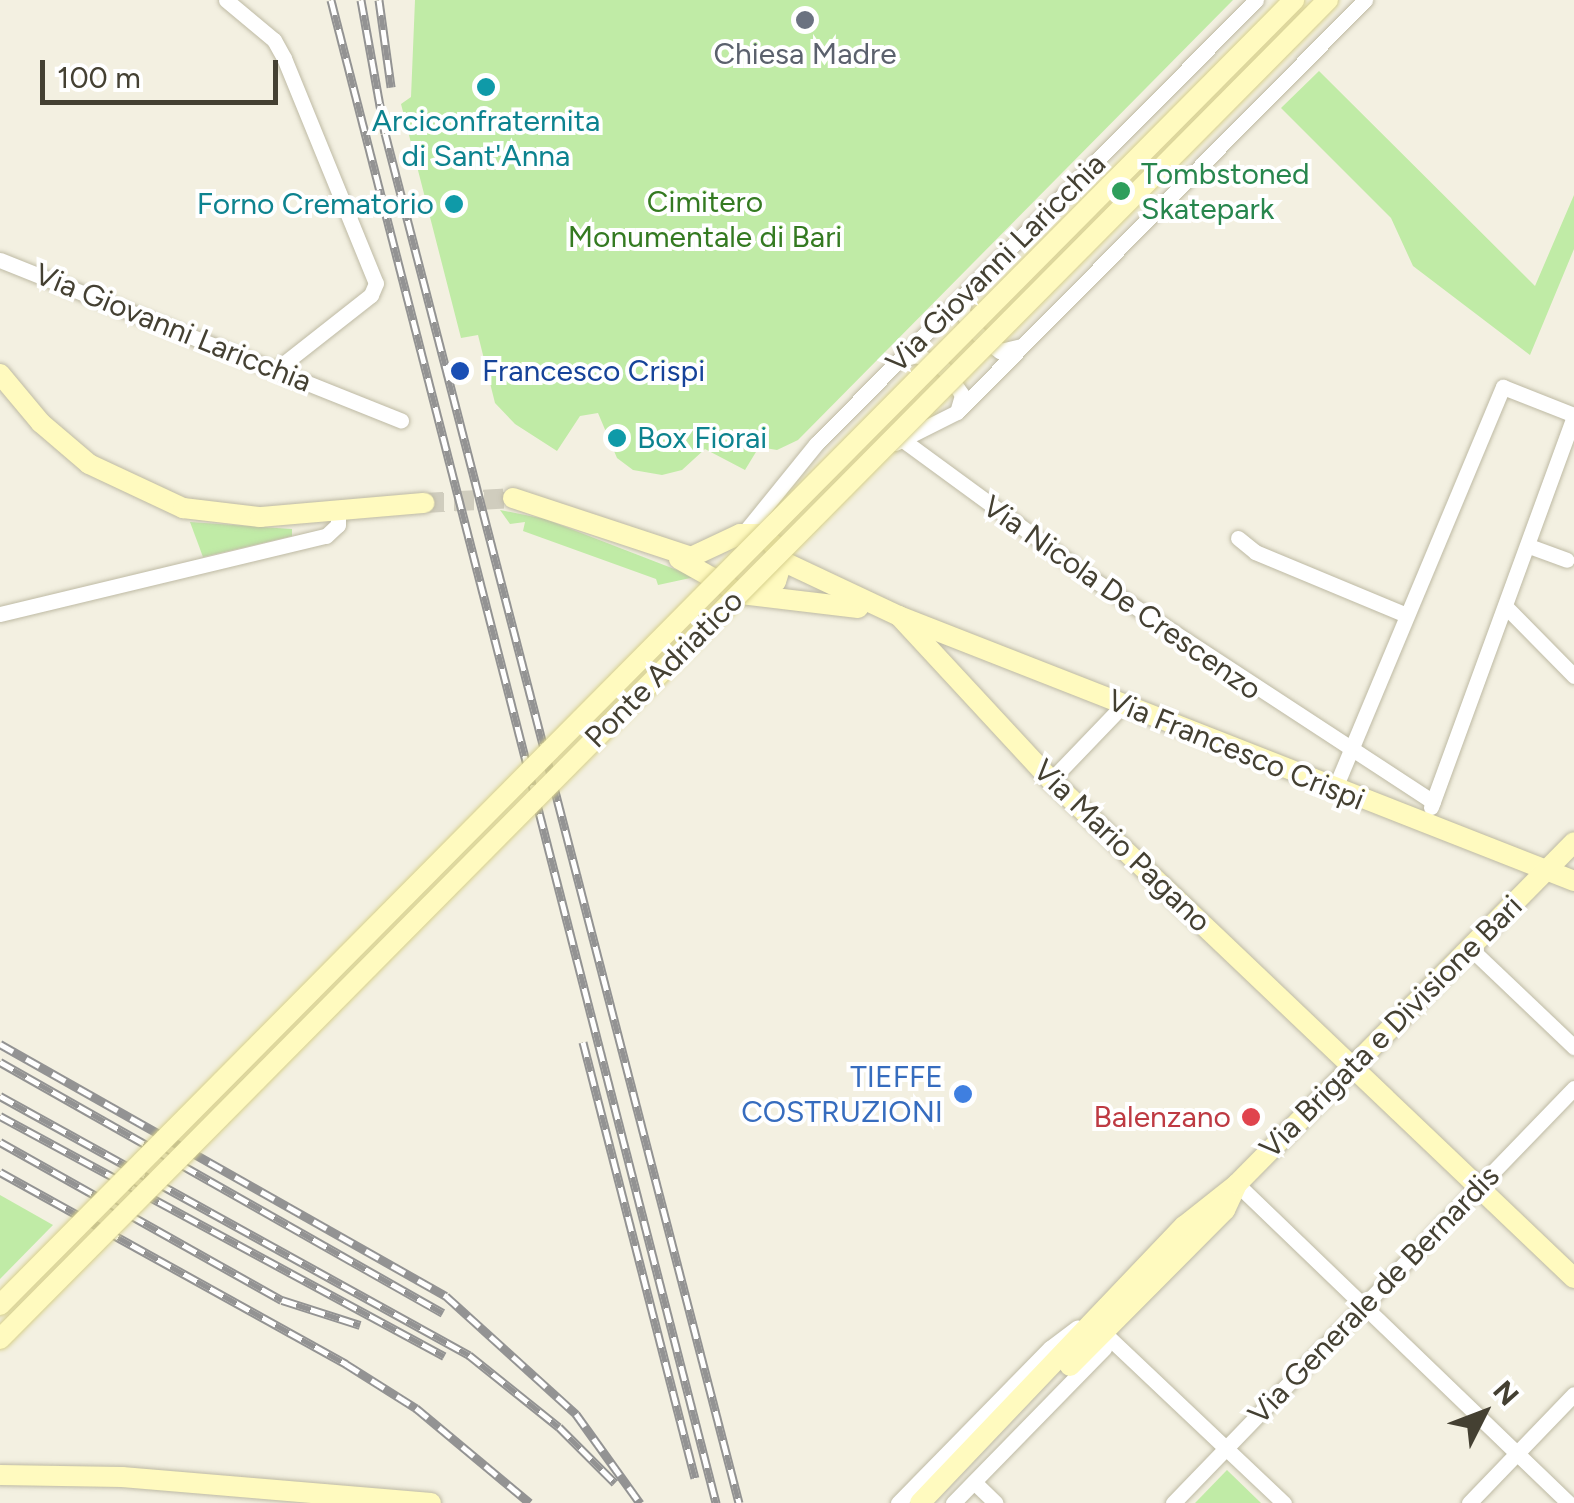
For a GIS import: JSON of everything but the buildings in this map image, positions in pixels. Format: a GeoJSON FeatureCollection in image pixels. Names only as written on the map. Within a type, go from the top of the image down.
{"type":"FeatureCollection","features":[{"type":"Feature","properties":{"kind":"main road","name":"Ponte Adriatico"},"geometry":{"type":"LineString","coordinates":[[0,1305],[1294,0]]}},
{"type":"Feature","properties":{"kind":"main road","name":"Ponte Adriatico"},"geometry":{"type":"LineString","coordinates":[[0,1339],[1328,0]]}},
{"type":"Feature","properties":{"kind":"main road"},"geometry":{"type":"LineString","coordinates":[[0,374],[63,444],[150,496],[226,516],[424,503]]}},
{"type":"Feature","properties":{"kind":"main road"},"geometry":{"type":"LineString","coordinates":[[513,498],[671,554],[720,578],[737,593],[758,594],[776,580],[780,560],[767,538],[735,538],[701,556],[671,554]]}},
{"type":"Feature","properties":{"kind":"main road"},"geometry":{"type":"LineString","coordinates":[[720,578],[718,557],[735,538]]}},
{"type":"Feature","properties":{"kind":"main road","name":"Via Francesco Crispi"},"geometry":{"type":"LineString","coordinates":[[780,560],[899,616],[1574,881]]}},
{"type":"Feature","properties":{"kind":"main road","name":"Via Francesco Crispi"},"geometry":{"type":"LineString","coordinates":[[758,594],[899,616]]}},
{"type":"Feature","properties":{"kind":"main road","name":"Via Mario Pagano"},"geometry":{"type":"LineString","coordinates":[[899,616],[1051,780],[1574,1278]]}},
{"type":"Feature","properties":{"kind":"main road","name":"Via Brigata e Divisione Bari"},"geometry":{"type":"LineString","coordinates":[[1100,1323],[1212,1198],[1236,1184],[1574,842]]}},
{"type":"Feature","properties":{"kind":"main road"},"geometry":{"type":"LineString","coordinates":[[920,1503],[1100,1323]]}},
{"type":"Feature","properties":{"kind":"main road"},"geometry":{"type":"LineString","coordinates":[[936,1503],[1100,1323]]}},
{"type":"Feature","properties":{"kind":"main road"},"geometry":{"type":"LineString","coordinates":[[0,1475],[122,1476],[430,1503]]}},
{"type":"Feature","properties":{"kind":"street"},"geometry":{"type":"LineString","coordinates":[[226,0],[274,40],[284,58],[372,272],[372,294],[278,368]]}},
{"type":"Feature","properties":{"kind":"street","name":"Via Giovanni Laricchia"},"geometry":{"type":"LineString","coordinates":[[735,538],[816,444],[1256,0]]}},
{"type":"Feature","properties":{"kind":"street"},"geometry":{"type":"LineString","coordinates":[[780,560],[900,438],[956,412],[1365,0]]}},
{"type":"Feature","properties":{"kind":"street","name":"Via Giovanni Laricchia"},"geometry":{"type":"LineString","coordinates":[[0,260],[401,420]]}},
{"type":"Feature","properties":{"kind":"street"},"geometry":{"type":"LineString","coordinates":[[969,290],[961,311],[978,334],[1000,351],[1024,346]]}},
{"type":"Feature","properties":{"kind":"street"},"geometry":{"type":"LineString","coordinates":[[900,360],[917,355],[944,369],[962,395],[956,412]]}},
{"type":"Feature","properties":{"kind":"street"},"geometry":{"type":"LineString","coordinates":[[1335,788],[1504,386],[1574,415],[1508,610],[1425,825]]}},
{"type":"Feature","properties":{"kind":"street","name":"Via Nicola De Crescenzo"},"geometry":{"type":"LineString","coordinates":[[900,438],[978,500],[1349,750],[1434,802]]}},
{"type":"Feature","properties":{"kind":"street"},"geometry":{"type":"LineString","coordinates":[[0,614],[326,536],[338,525],[338,511]]}},
{"type":"Feature","properties":{"kind":"street"},"geometry":{"type":"LineString","coordinates":[[1238,538],[1254,552],[1406,615]]}},
{"type":"Feature","properties":{"kind":"street"},"geometry":{"type":"LineString","coordinates":[[1529,546],[1567,560]]}},
{"type":"Feature","properties":{"kind":"street"},"geometry":{"type":"LineString","coordinates":[[1508,610],[1574,676]]}},
{"type":"Feature","properties":{"kind":"street"},"geometry":{"type":"LineString","coordinates":[[1051,780],[1124,705]]}},
{"type":"Feature","properties":{"kind":"street"},"geometry":{"type":"LineString","coordinates":[[1470,948],[1574,1048]]}},
{"type":"Feature","properties":{"kind":"street","name":"Via Generale de Bernardis"},"geometry":{"type":"LineString","coordinates":[[1173,1503],[1574,1088]]}},
{"type":"Feature","properties":{"kind":"street"},"geometry":{"type":"LineString","coordinates":[[1236,1184],[1568,1503]]}},
{"type":"Feature","properties":{"kind":"street"},"geometry":{"type":"LineString","coordinates":[[1100,1323],[1284,1503]]}},
{"type":"Feature","properties":{"kind":"street"},"geometry":{"type":"LineString","coordinates":[[953,1503],[1104,1348],[1100,1323]]}},
{"type":"Feature","properties":{"kind":"street"},"geometry":{"type":"LineString","coordinates":[[898,1503],[1050,1348],[1100,1323]]}},
{"type":"Feature","properties":{"kind":"street"},"geometry":{"type":"LineString","coordinates":[[1469,1503],[1574,1394]]}},
{"type":"Feature","properties":{"kind":"street"},"geometry":{"type":"LineString","coordinates":[[974,1482],[996,1503]]}},
{"type":"Feature","properties":{"kind":"green space","name":"Cimitero Monumentale di Bari"},"geometry":{"type":"Polygon","coordinates":[[[415,0],[1233,0],[798,440],[777,450],[759,447],[745,470],[705,449],[682,470],[662,475],[633,470],[617,458],[598,413],[580,416],[557,451],[515,424],[495,403],[478,335],[461,338],[401,104],[411,97],[415,0]]]}},
{"type":"Feature","properties":{"kind":"green space"},"geometry":{"type":"Polygon","coordinates":[[[1319,71],[1535,286],[1574,195],[1574,249],[1530,355],[1413,266],[1391,218],[1281,108],[1319,71]]]}},
{"type":"Feature","properties":{"kind":"green space"},"geometry":{"type":"Polygon","coordinates":[[[500,510],[545,519],[695,577],[658,585],[656,579],[523,531],[525,522],[510,524],[500,510]]]}},
{"type":"Feature","properties":{"kind":"green space"},"geometry":{"type":"Polygon","coordinates":[[[190,522],[292,529],[292,536],[203,557],[190,522]]]}},
{"type":"Feature","properties":{"kind":"green space"},"geometry":{"type":"Polygon","coordinates":[[[0,1195],[53,1225],[0,1279],[0,1195]]]}},
{"type":"Feature","properties":{"kind":"green space"},"geometry":{"type":"Polygon","coordinates":[[[1227,1470],[1261,1503],[1195,1503],[1227,1470]]]}},
{"type":"Feature","properties":{"kind":"tunnel"},"geometry":{"type":"LineString","coordinates":[[424,503],[513,498]]}},
{"type":"Feature","properties":{"kind":"railway"},"geometry":{"type":"LineString","coordinates":[[331,0],[716,1503]]}},
{"type":"Feature","properties":{"kind":"railway"},"geometry":{"type":"LineString","coordinates":[[361,0],[385,133],[739,1503]]}},
{"type":"Feature","properties":{"kind":"railway"},"geometry":{"type":"LineString","coordinates":[[379,0],[391,87]]}},
{"type":"Feature","properties":{"kind":"railway"},"geometry":{"type":"LineString","coordinates":[[583,1042],[695,1478]]}},
{"type":"Feature","properties":{"kind":"railway"},"geometry":{"type":"LineString","coordinates":[[0,1044],[446,1296],[576,1414],[640,1503]]}},
{"type":"Feature","properties":{"kind":"railway"},"geometry":{"type":"LineString","coordinates":[[0,1062],[443,1313]]}},
{"type":"Feature","properties":{"kind":"railway"},"geometry":{"type":"LineString","coordinates":[[0,1096],[469,1355],[559,1427],[615,1483]]}},
{"type":"Feature","properties":{"kind":"railway"},"geometry":{"type":"LineString","coordinates":[[0,1116],[444,1356]]}},
{"type":"Feature","properties":{"kind":"railway"},"geometry":{"type":"LineString","coordinates":[[0,1142],[282,1300],[360,1325]]}},
{"type":"Feature","properties":{"kind":"railway"},"geometry":{"type":"LineString","coordinates":[[0,1172],[346,1364],[416,1408],[530,1503]]}},
{"type":"Feature","properties":{"kind":"place","name":"Chiesa Madre"},"geometry":{"type":"Point","coordinates":[805,20]}},
{"type":"Feature","properties":{"kind":"place","name":"Arciconfraternita di Sant'Anna"},"geometry":{"type":"Point","coordinates":[486,87]}},
{"type":"Feature","properties":{"kind":"place","name":"Tombstoned Skatepark"},"geometry":{"type":"Point","coordinates":[1121,191]}},
{"type":"Feature","properties":{"kind":"place","name":"Forno Crematorio"},"geometry":{"type":"Point","coordinates":[454,204]}},
{"type":"Feature","properties":{"kind":"place","name":"Francesco Crispi"},"geometry":{"type":"Point","coordinates":[460,371]}},
{"type":"Feature","properties":{"kind":"place","name":"Box Fiorai"},"geometry":{"type":"Point","coordinates":[617,438]}},
{"type":"Feature","properties":{"kind":"place","name":"TIEFFE COSTRUZIONI"},"geometry":{"type":"Point","coordinates":[963,1094]}},
{"type":"Feature","properties":{"kind":"place","name":"Balenzano"},"geometry":{"type":"Point","coordinates":[1251,1117]}}]}
